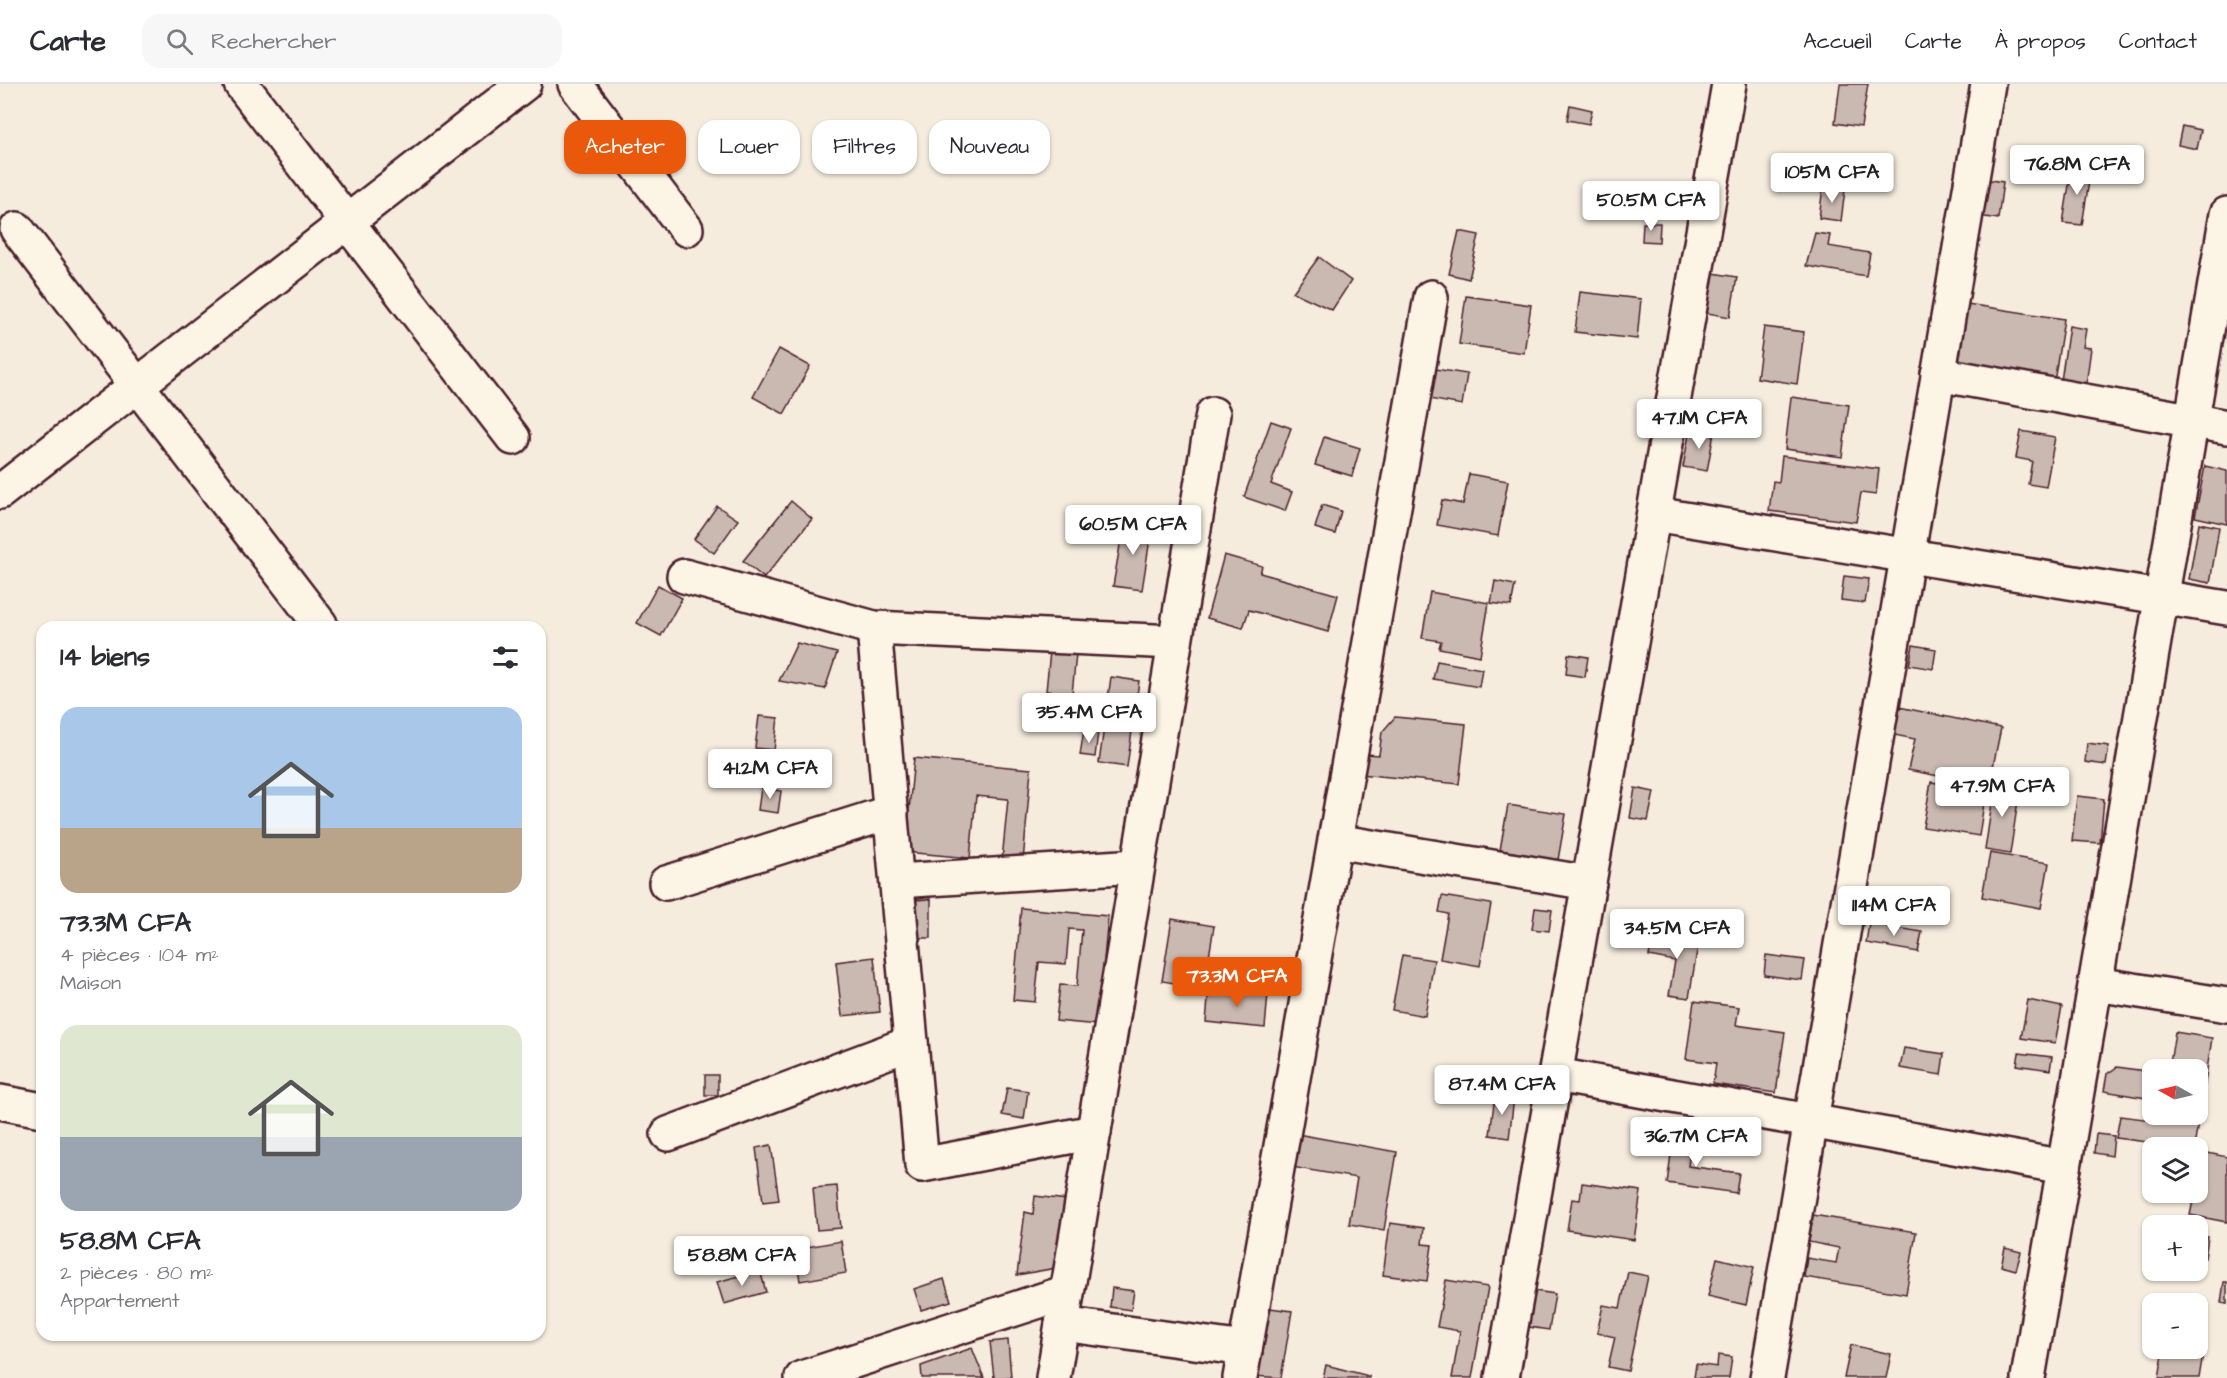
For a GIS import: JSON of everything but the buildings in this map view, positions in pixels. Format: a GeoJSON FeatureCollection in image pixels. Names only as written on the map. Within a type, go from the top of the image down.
{"type":"FeatureCollection","features":[{"type":"Feature","properties":{"kind":"street"},"geometry":{"type":"LineString","coordinates":[[241,84],[513,438]]}},
{"type":"Feature","properties":{"kind":"street"},"geometry":{"type":"LineString","coordinates":[[0,492],[524,84]]}},
{"type":"Feature","properties":{"kind":"street"},"geometry":{"type":"LineString","coordinates":[[575,84],[686,229]]}},
{"type":"Feature","properties":{"kind":"street"},"geometry":{"type":"LineString","coordinates":[[1502,1378],[1729,84]]}},
{"type":"Feature","properties":{"kind":"street"},"geometry":{"type":"LineString","coordinates":[[1767,1378],[1988,84]]}},
{"type":"Feature","properties":{"kind":"street"},"geometry":{"type":"LineString","coordinates":[[2028,1378],[2227,214]]}},
{"type":"Feature","properties":{"kind":"street"},"geometry":{"type":"LineString","coordinates":[[17,229],[318,621]]}},
{"type":"Feature","properties":{"kind":"street"},"geometry":{"type":"LineString","coordinates":[[1062,1324],[1242,1364],[1431,297]]}},
{"type":"Feature","properties":{"kind":"street"},"geometry":{"type":"LineString","coordinates":[[1938,374],[2227,427]]}},
{"type":"Feature","properties":{"kind":"street"},"geometry":{"type":"LineString","coordinates":[[1053,1378],[1213,414]]}},
{"type":"Feature","properties":{"kind":"street"},"geometry":{"type":"LineString","coordinates":[[1654,514],[2227,608]]}},
{"type":"Feature","properties":{"kind":"street"},"geometry":{"type":"LineString","coordinates":[[684,576],[874,628],[1175,642]]}},
{"type":"Feature","properties":{"kind":"street"},"geometry":{"type":"LineString","coordinates":[[874,628],[922,1165],[1094,1132]]}},
{"type":"Feature","properties":{"kind":"street"},"geometry":{"type":"LineString","coordinates":[[666,884],[891,812]]}},
{"type":"Feature","properties":{"kind":"street"},"geometry":{"type":"LineString","coordinates":[[1335,841],[1589,883]]}},
{"type":"Feature","properties":{"kind":"street"},"geometry":{"type":"LineString","coordinates":[[897,881],[1138,866]]}},
{"type":"Feature","properties":{"kind":"street"},"geometry":{"type":"LineString","coordinates":[[2096,984],[2227,1005]]}},
{"type":"Feature","properties":{"kind":"street"},"geometry":{"type":"LineString","coordinates":[[668,1134],[911,1042]]}},
{"type":"Feature","properties":{"kind":"street"},"geometry":{"type":"LineString","coordinates":[[1556,1075],[2064,1167]]}},
{"type":"Feature","properties":{"kind":"street"},"geometry":{"type":"LineString","coordinates":[[0,1102],[36,1109]]}},
{"type":"Feature","properties":{"kind":"street"},"geometry":{"type":"LineString","coordinates":[[802,1378],[1067,1292]]}}]}
